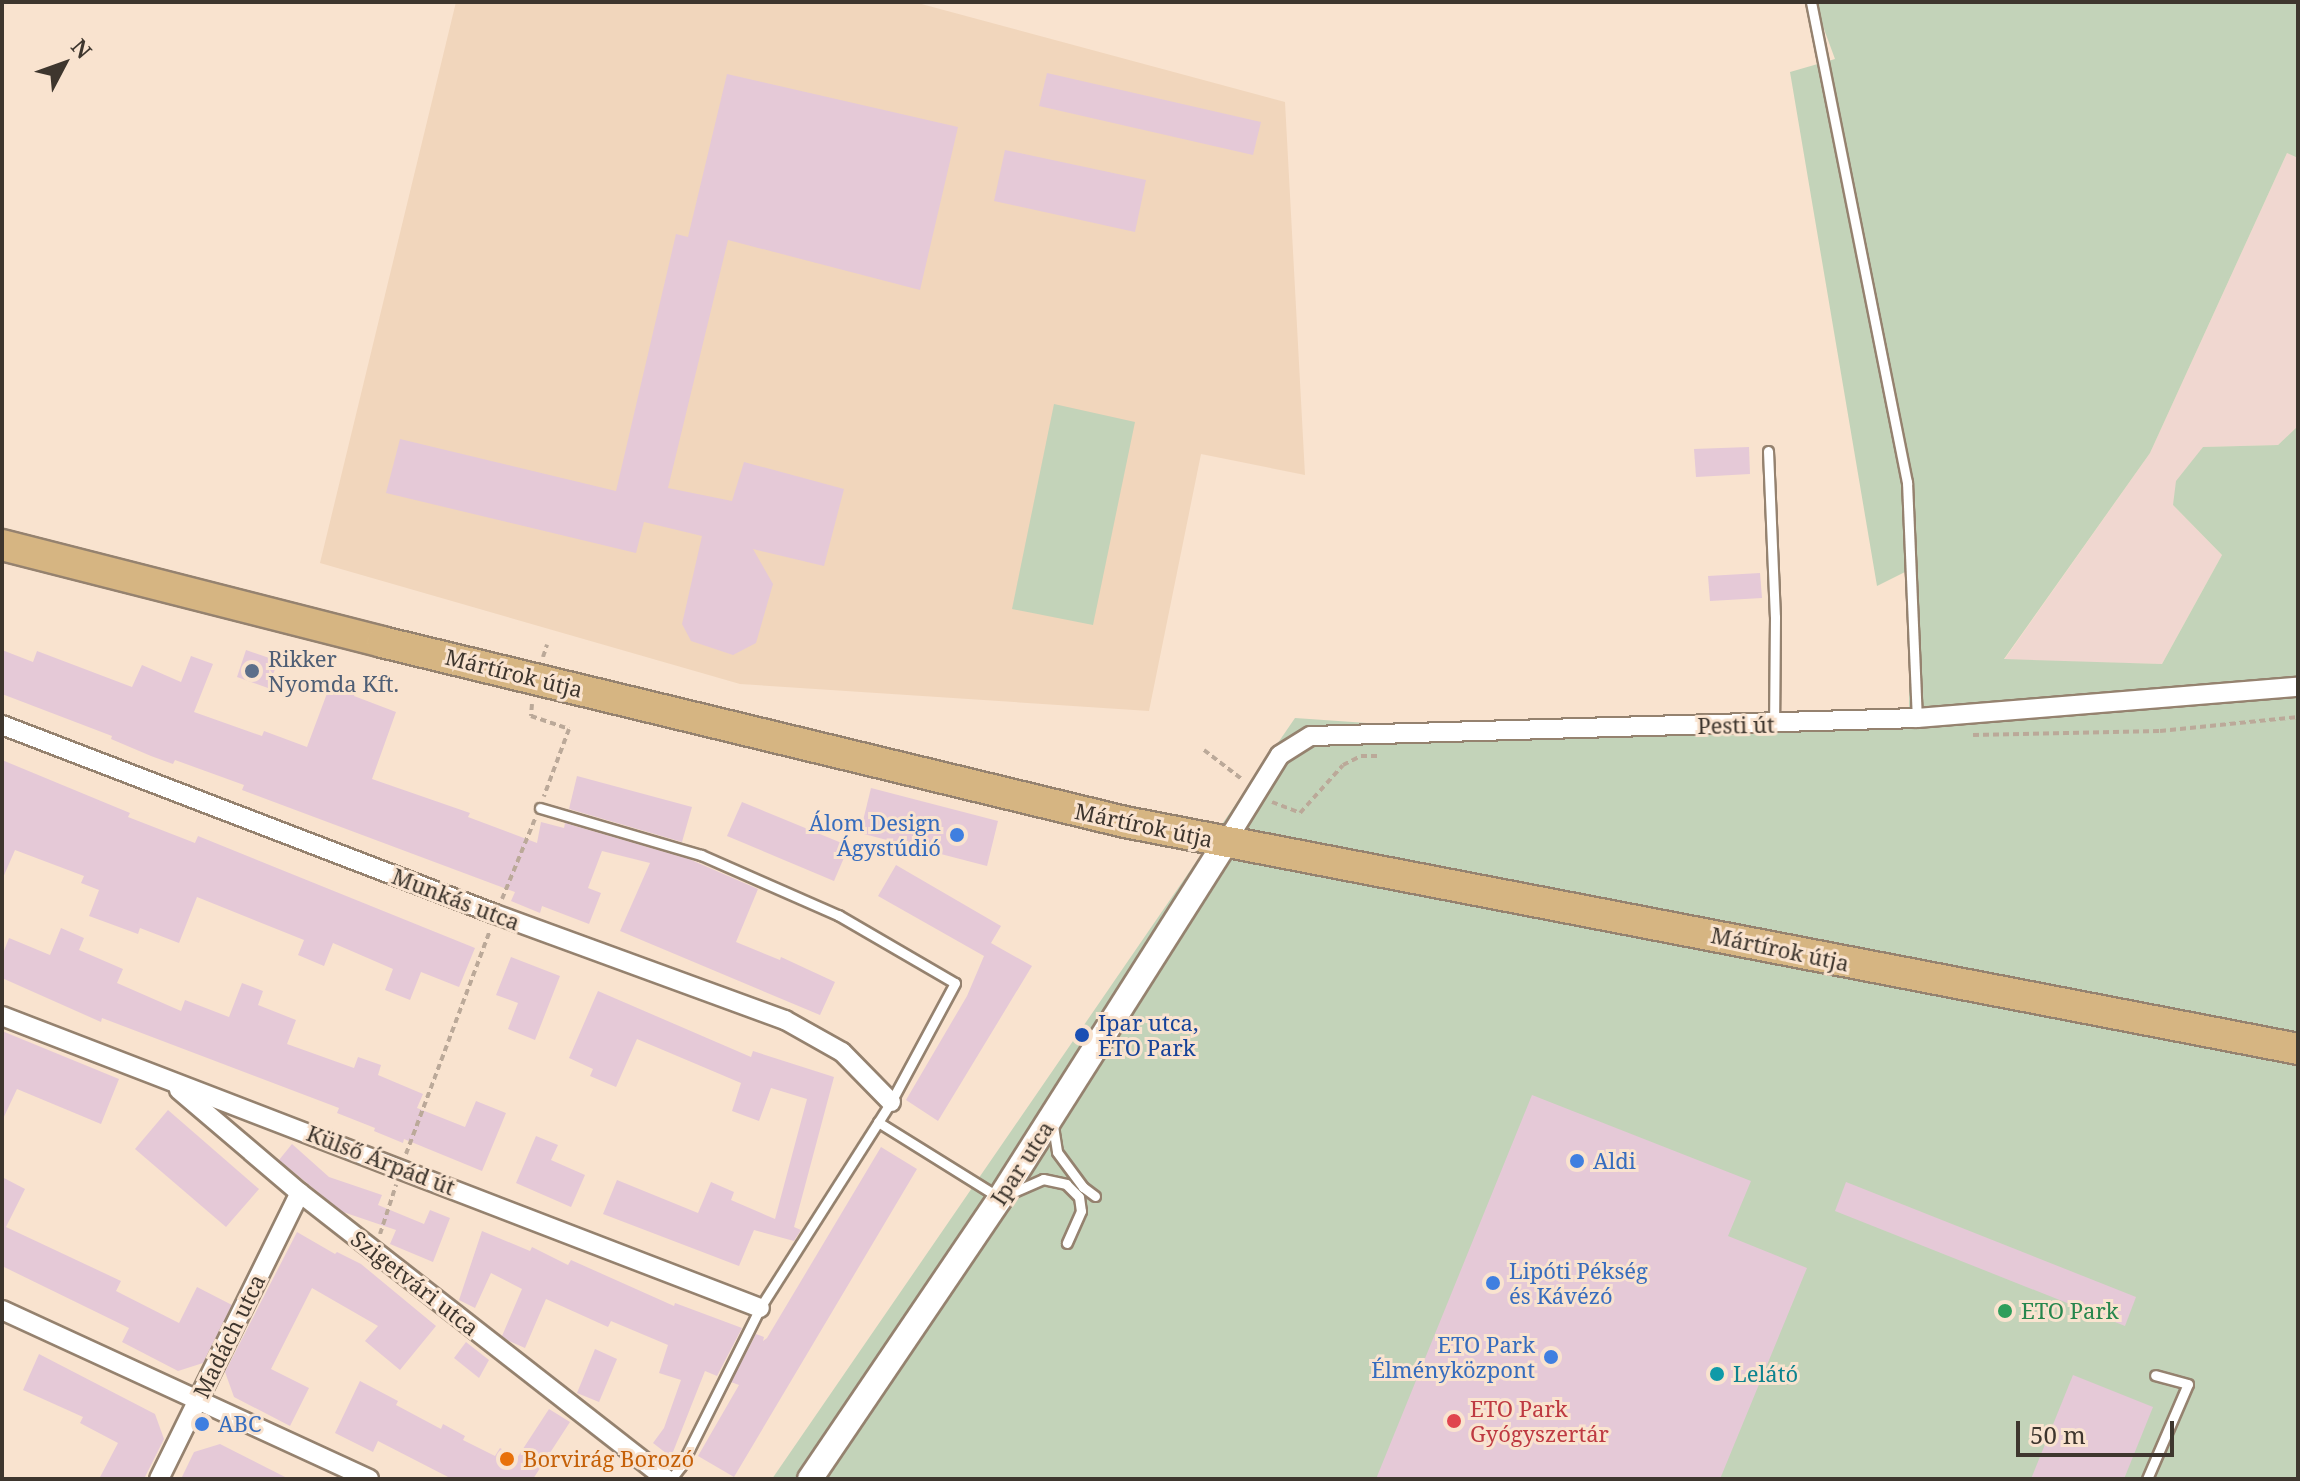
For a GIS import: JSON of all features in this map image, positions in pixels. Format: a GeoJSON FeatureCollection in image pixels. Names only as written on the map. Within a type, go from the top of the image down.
{"type":"FeatureCollection","features":[{"type":"Feature","properties":{"kind":"main road","name":"Mártírok útja"},"geometry":{"type":"LineString","coordinates":[[2,545],[1076,811],[2298,1049]]}},
{"type":"Feature","properties":{"kind":"street","name":"Pesti út"},"geometry":{"type":"LineString","coordinates":[[1226,842],[1255,790],[1280,755],[1311,736],[1917,718],[2298,687]]}},
{"type":"Feature","properties":{"kind":"street","name":"Munkás utca"},"geometry":{"type":"LineString","coordinates":[[2,725],[495,914],[785,1020],[842,1052],[891,1102]]}},
{"type":"Feature","properties":{"kind":"street","name":"Ipar utca"},"geometry":{"type":"LineString","coordinates":[[810,1479],[1000,1198],[1226,842]]}},
{"type":"Feature","properties":{"kind":"street","name":"Külső Árpád út"},"geometry":{"type":"LineString","coordinates":[[2,1016],[401,1167],[760,1308]]}},
{"type":"Feature","properties":{"kind":"street","name":"Szigetvári utca"},"geometry":{"type":"LineString","coordinates":[[168,1080],[300,1193],[668,1479]]}},
{"type":"Feature","properties":{"kind":"street","name":"Madách utca"},"geometry":{"type":"LineString","coordinates":[[159,1479],[300,1193]]}},
{"type":"Feature","properties":{"kind":"street"},"geometry":{"type":"LineString","coordinates":[[2,1310],[369,1479]]}},
{"type":"Feature","properties":{"kind":"lane"},"geometry":{"type":"LineString","coordinates":[[1811,2],[1907,482],[1917,718]]}},
{"type":"Feature","properties":{"kind":"lane"},"geometry":{"type":"LineString","coordinates":[[1768,451],[1775,617],[1774,724]]}},
{"type":"Feature","properties":{"kind":"lane"},"geometry":{"type":"LineString","coordinates":[[540,808],[701,855],[838,915],[955,983],[891,1102],[760,1308],[681,1466],[668,1479]]}},
{"type":"Feature","properties":{"kind":"lane"},"geometry":{"type":"LineString","coordinates":[[1051,1119],[1057,1152],[1083,1187],[1095,1196]]}},
{"type":"Feature","properties":{"kind":"lane"},"geometry":{"type":"LineString","coordinates":[[878,1122],[1000,1198],[1043,1179],[1066,1184],[1079,1197],[1081,1211],[1067,1243]]}},
{"type":"Feature","properties":{"kind":"lane"},"geometry":{"type":"LineString","coordinates":[[2147,1479],[2188,1384],[2155,1375]]}},
{"type":"Feature","properties":{"kind":"path"},"geometry":{"type":"LineString","coordinates":[[543,657],[547,645]]}},
{"type":"Feature","properties":{"kind":"path"},"geometry":{"type":"LineString","coordinates":[[375,1252],[401,1167],[495,914],[540,808],[569,729],[531,716],[532,699]]}},
{"type":"Feature","properties":{"kind":"path"},"geometry":{"type":"LineString","coordinates":[[1968,735],[2160,731],[2298,717]]}},
{"type":"Feature","properties":{"kind":"path"},"geometry":{"type":"LineString","coordinates":[[1204,750],[1277,805],[1300,813],[1343,765],[1361,756],[1390,755]]}},
{"type":"Feature","properties":{"kind":"shaded area"},"geometry":{"type":"Polygon","coordinates":[[[456,2],[914,2],[1285,102],[1305,475],[1201,454],[1149,711],[740,684],[320,563],[456,2]]]}},
{"type":"Feature","properties":{"kind":"shaded area"},"geometry":{"type":"Polygon","coordinates":[[[2287,153],[2298,158],[2298,426],[2278,445],[2203,447],[2173,505],[2222,555],[2162,664],[2004,660],[2150,453],[2287,153]]]}},
{"type":"Feature","properties":{"kind":"green space"},"geometry":{"type":"Polygon","coordinates":[[[1814,2],[2298,2],[2298,158],[2287,153],[2150,453],[2004,659],[2162,664],[2222,555],[2173,505],[2176,481],[2203,447],[2278,445],[2298,426],[2298,1479],[772,1479],[1295,718],[1482,731],[1909,718],[1909,570],[1877,586],[1790,72],[1835,59],[1814,2]]]}},
{"type":"Feature","properties":{"kind":"green space"},"geometry":{"type":"Polygon","coordinates":[[[1054,404],[1135,422],[1093,625],[1012,609],[1054,404]]]}},
{"type":"Feature","properties":{"kind":"building"},"geometry":{"type":"Polygon","coordinates":[[[1047,73],[1261,122],[1253,155],[1039,106],[1047,73]]]}},
{"type":"Feature","properties":{"kind":"building"},"geometry":{"type":"Polygon","coordinates":[[[727,74],[958,127],[920,290],[728,240],[668,488],[732,501],[744,462],[844,489],[824,566],[753,549],[773,584],[756,643],[733,655],[691,641],[682,624],[702,536],[644,522],[636,553],[386,493],[400,439],[616,491],[676,234],[688,237],[727,74]]]}},
{"type":"Feature","properties":{"kind":"building"},"geometry":{"type":"Polygon","coordinates":[[[1005,150],[1146,180],[1135,232],[994,201],[1005,150]]]}},
{"type":"Feature","properties":{"kind":"building"},"geometry":{"type":"Polygon","coordinates":[[[1749,447],[1750,474],[1696,477],[1694,449],[1749,447]]]}},
{"type":"Feature","properties":{"kind":"building"},"geometry":{"type":"Polygon","coordinates":[[[1760,573],[1762,598],[1710,601],[1708,576],[1760,573]]]}},
{"type":"Feature","properties":{"kind":"building"},"geometry":{"type":"Polygon","coordinates":[[[2,650],[33,662],[37,651],[132,687],[142,665],[181,682],[191,656],[213,664],[194,712],[262,736],[264,731],[307,747],[332,680],[356,689],[354,696],[396,712],[372,779],[470,813],[468,817],[537,843],[541,822],[564,828],[565,823],[689,859],[758,889],[736,942],[780,960],[781,957],[835,982],[820,1015],[620,931],[650,863],[602,851],[588,888],[601,893],[589,924],[542,906],[540,913],[511,901],[515,892],[242,790],[244,785],[175,760],[173,764],[151,756],[111,739],[112,736],[2,694],[2,650]]]}},
{"type":"Feature","properties":{"kind":"building"},"geometry":{"type":"Polygon","coordinates":[[[246,650],[278,661],[268,688],[237,677],[246,650]]]}},
{"type":"Feature","properties":{"kind":"building"},"geometry":{"type":"Polygon","coordinates":[[[2,760],[130,813],[128,817],[195,843],[198,836],[475,948],[459,987],[421,972],[410,1000],[385,990],[393,969],[333,943],[324,966],[298,955],[304,940],[197,897],[179,943],[140,928],[138,934],[89,916],[99,890],[81,883],[84,876],[15,850],[2,880],[2,760]]]}},
{"type":"Feature","properties":{"kind":"building"},"geometry":{"type":"Polygon","coordinates":[[[577,776],[692,807],[682,842],[569,809],[577,776]]]}},
{"type":"Feature","properties":{"kind":"building"},"geometry":{"type":"Polygon","coordinates":[[[871,788],[998,821],[987,866],[860,833],[871,788]]]}},
{"type":"Feature","properties":{"kind":"building"},"geometry":{"type":"Polygon","coordinates":[[[742,802],[849,846],[834,881],[727,836],[742,802]]]}},
{"type":"Feature","properties":{"kind":"building"},"geometry":{"type":"Polygon","coordinates":[[[896,865],[1001,926],[991,943],[1032,966],[938,1121],[906,1100],[967,996],[984,956],[878,896],[896,865]]]}},
{"type":"Feature","properties":{"kind":"building"},"geometry":{"type":"Polygon","coordinates":[[[61,928],[84,938],[79,950],[123,969],[117,983],[181,1011],[185,1000],[229,1017],[242,983],[263,991],[258,1005],[296,1020],[287,1044],[354,1068],[358,1057],[381,1065],[378,1075],[423,1094],[417,1108],[465,1127],[476,1101],[506,1113],[482,1171],[404,1139],[403,1143],[374,1131],[375,1128],[337,1113],[339,1108],[102,1018],[101,1022],[2,978],[2,956],[9,938],[50,955],[61,928]]]}},
{"type":"Feature","properties":{"kind":"building"},"geometry":{"type":"Polygon","coordinates":[[[511,957],[560,976],[535,1040],[508,1029],[518,1003],[496,995],[511,957]]]}},
{"type":"Feature","properties":{"kind":"building"},"geometry":{"type":"Polygon","coordinates":[[[598,991],[751,1057],[753,1051],[834,1077],[794,1227],[801,1230],[794,1241],[754,1230],[739,1266],[603,1214],[617,1180],[698,1213],[711,1182],[734,1192],[731,1200],[775,1219],[807,1099],[771,1088],[759,1121],[732,1111],[741,1083],[637,1039],[616,1087],[590,1076],[593,1069],[569,1058],[598,991]]]}},
{"type":"Feature","properties":{"kind":"building"},"geometry":{"type":"Polygon","coordinates":[[[2,1031],[119,1079],[101,1124],[17,1089],[2,1121],[2,1031]]]}},
{"type":"Feature","properties":{"kind":"building","name":"ETO Park Élményközpont"},"geometry":{"type":"Polygon","coordinates":[[[1532,1095],[1751,1181],[1728,1236],[1807,1268],[1720,1479],[1376,1479],[1532,1095]]]}},
{"type":"Feature","properties":{"kind":"building"},"geometry":{"type":"Polygon","coordinates":[[[168,1110],[259,1189],[226,1227],[135,1149],[168,1110]]]}},
{"type":"Feature","properties":{"kind":"building"},"geometry":{"type":"Polygon","coordinates":[[[536,1136],[558,1145],[551,1160],[585,1175],[571,1207],[516,1183],[536,1136]]]}},
{"type":"Feature","properties":{"kind":"building"},"geometry":{"type":"Polygon","coordinates":[[[292,1144],[329,1177],[382,1195],[378,1205],[424,1224],[430,1210],[450,1218],[433,1262],[390,1244],[396,1230],[343,1212],[279,1160],[292,1144]]]}},
{"type":"Feature","properties":{"kind":"building"},"geometry":{"type":"Polygon","coordinates":[[[881,1147],[917,1169],[734,1477],[698,1456],[739,1385],[731,1382],[756,1334],[764,1337],[763,1341],[767,1338],[881,1147]]]}},
{"type":"Feature","properties":{"kind":"building"},"geometry":{"type":"Polygon","coordinates":[[[2,1177],[25,1189],[6,1227],[121,1281],[116,1291],[179,1323],[197,1287],[232,1305],[203,1363],[178,1371],[122,1342],[129,1328],[2,1266],[2,1177]]]}},
{"type":"Feature","properties":{"kind":"building"},"geometry":{"type":"Polygon","coordinates":[[[1846,1182],[2136,1297],[2125,1326],[1835,1211],[1846,1182]]]}},
{"type":"Feature","properties":{"kind":"building"},"geometry":{"type":"Polygon","coordinates":[[[482,1231],[530,1251],[532,1247],[568,1265],[571,1260],[674,1306],[675,1303],[742,1328],[717,1376],[705,1371],[671,1457],[653,1443],[664,1428],[681,1380],[659,1373],[668,1345],[611,1321],[608,1327],[546,1299],[525,1348],[509,1341],[502,1336],[522,1289],[491,1273],[475,1308],[459,1300],[482,1231]]]}},
{"type":"Feature","properties":{"kind":"building"},"geometry":{"type":"Polygon","coordinates":[[[297,1232],[335,1254],[337,1252],[361,1264],[436,1326],[400,1370],[365,1341],[378,1326],[312,1288],[271,1369],[309,1388],[290,1426],[234,1397],[225,1372],[297,1232]]]}},
{"type":"Feature","properties":{"kind":"building"},"geometry":{"type":"Polygon","coordinates":[[[466,1342],[489,1360],[479,1378],[454,1358],[466,1342]]]}},
{"type":"Feature","properties":{"kind":"building"},"geometry":{"type":"Polygon","coordinates":[[[595,1349],[617,1359],[599,1402],[577,1393],[595,1349]]]}},
{"type":"Feature","properties":{"kind":"building"},"geometry":{"type":"Polygon","coordinates":[[[39,1354],[155,1414],[164,1439],[144,1479],[99,1479],[118,1443],[80,1423],[83,1417],[23,1390],[39,1354]]]}},
{"type":"Feature","properties":{"kind":"building"},"geometry":{"type":"Polygon","coordinates":[[[2073,1375],[2153,1407],[2124,1479],[2031,1479],[2073,1375]]]}},
{"type":"Feature","properties":{"kind":"building"},"geometry":{"type":"Polygon","coordinates":[[[360,1381],[398,1401],[396,1405],[441,1429],[443,1424],[465,1436],[463,1440],[495,1456],[500,1448],[517,1458],[549,1409],[570,1422],[533,1479],[452,1479],[378,1441],[373,1452],[335,1433],[360,1381]]]}},
{"type":"Feature","properties":{"kind":"building"},"geometry":{"type":"Polygon","coordinates":[[[220,1444],[289,1479],[181,1479],[194,1452],[220,1444]]]}},
{"type":"Feature","properties":{"kind":"place","name":"Rikker Nyomda Kft."},"geometry":{"type":"Point","coordinates":[252,671]}},
{"type":"Feature","properties":{"kind":"place","name":"Álom Design Ágystúdió"},"geometry":{"type":"Point","coordinates":[957,835]}},
{"type":"Feature","properties":{"kind":"place","name":"Ipar utca, ETO Park"},"geometry":{"type":"Point","coordinates":[1082,1035]}},
{"type":"Feature","properties":{"kind":"place","name":"Aldi"},"geometry":{"type":"Point","coordinates":[1577,1161]}},
{"type":"Feature","properties":{"kind":"place","name":"Lipóti Pékség és Kávézó"},"geometry":{"type":"Point","coordinates":[1493,1283]}},
{"type":"Feature","properties":{"kind":"place","name":"ETO Park"},"geometry":{"type":"Point","coordinates":[2005,1311]}},
{"type":"Feature","properties":{"kind":"place","name":"ETO Park Élményközpont"},"geometry":{"type":"Point","coordinates":[1551,1357]}},
{"type":"Feature","properties":{"kind":"place","name":"Lelátó"},"geometry":{"type":"Point","coordinates":[1717,1374]}},
{"type":"Feature","properties":{"kind":"place","name":"ETO Park Gyógyszertár"},"geometry":{"type":"Point","coordinates":[1454,1421]}},
{"type":"Feature","properties":{"kind":"place","name":"ABC"},"geometry":{"type":"Point","coordinates":[202,1424]}},
{"type":"Feature","properties":{"kind":"place","name":"Borvirág Borozó"},"geometry":{"type":"Point","coordinates":[507,1459]}}]}
